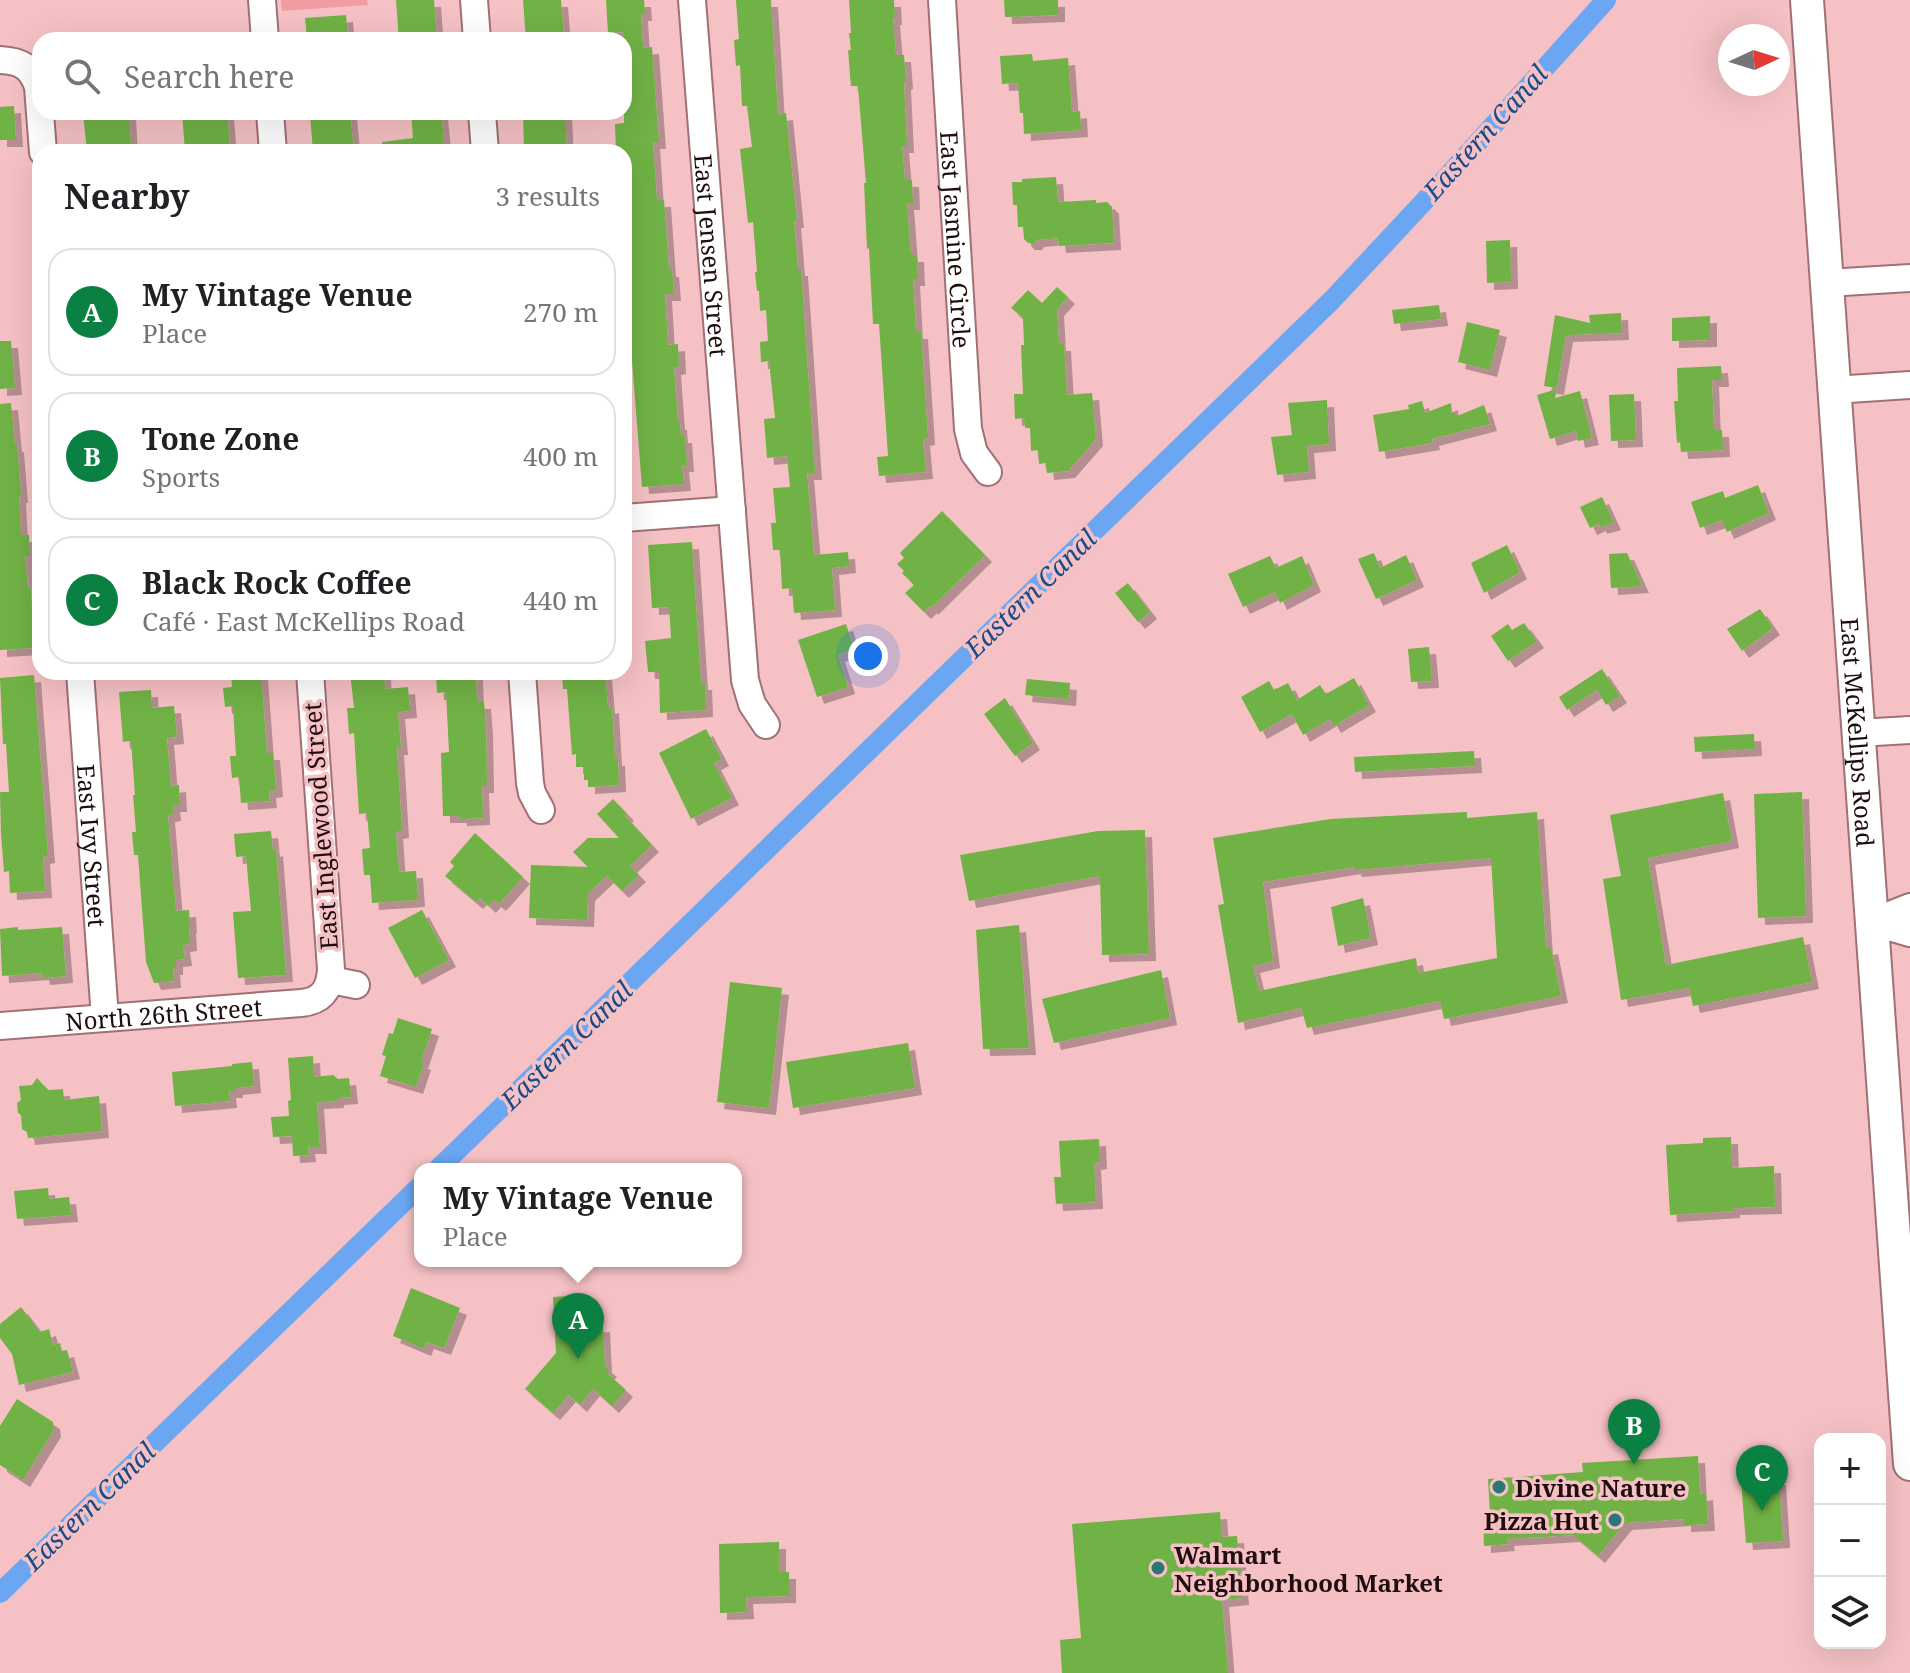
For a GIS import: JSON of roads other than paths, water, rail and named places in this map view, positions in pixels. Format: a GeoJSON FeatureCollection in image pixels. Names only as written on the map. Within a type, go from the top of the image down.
{"type":"FeatureCollection","features":[{"type":"Feature","properties":{"kind":"main road","name":"East McKellips Road"},"geometry":{"type":"LineString","coordinates":[[1807,0],[1910,1464]]}},
{"type":"Feature","properties":{"kind":"street"},"geometry":{"type":"LineString","coordinates":[[262,0],[264,32]]}},
{"type":"Feature","properties":{"kind":"street"},"geometry":{"type":"LineString","coordinates":[[474,0],[476,32]]}},
{"type":"Feature","properties":{"kind":"street","name":"East Jensen Street"},"geometry":{"type":"LineString","coordinates":[[692,0],[745,680],[752,704],[766,725]]}},
{"type":"Feature","properties":{"kind":"street","name":"East Jasmine Circle"},"geometry":{"type":"LineString","coordinates":[[942,0],[968,429],[974,453],[988,472]]}},
{"type":"Feature","properties":{"kind":"street"},"geometry":{"type":"LineString","coordinates":[[0,60],[22,64],[32,73]]}},
{"type":"Feature","properties":{"kind":"street"},"geometry":{"type":"LineString","coordinates":[[41,120],[42,144]]}},
{"type":"Feature","properties":{"kind":"street"},"geometry":{"type":"LineString","coordinates":[[271,120],[272,144]]}},
{"type":"Feature","properties":{"kind":"street"},"geometry":{"type":"LineString","coordinates":[[483,120],[484,144]]}},
{"type":"Feature","properties":{"kind":"street"},"geometry":{"type":"LineString","coordinates":[[1827,283],[1910,278]]}},
{"type":"Feature","properties":{"kind":"street"},"geometry":{"type":"LineString","coordinates":[[1834,390],[1910,385]]}},
{"type":"Feature","properties":{"kind":"street"},"geometry":{"type":"LineString","coordinates":[[632,517],[732,510]]}},
{"type":"Feature","properties":{"kind":"street","name":"East Ivy Street"},"geometry":{"type":"LineString","coordinates":[[81,680],[105,1018]]}},
{"type":"Feature","properties":{"kind":"street","name":"East Inglewood Street"},"geometry":{"type":"LineString","coordinates":[[311,680],[337,986]]}},
{"type":"Feature","properties":{"kind":"street"},"geometry":{"type":"LineString","coordinates":[[523,680],[530,783],[541,810]]}},
{"type":"Feature","properties":{"kind":"street"},"geometry":{"type":"LineString","coordinates":[[1858,733],[1910,730]]}},
{"type":"Feature","properties":{"kind":"street"},"geometry":{"type":"LineString","coordinates":[[1872,922],[1910,907]]}},
{"type":"Feature","properties":{"kind":"street"},"geometry":{"type":"LineString","coordinates":[[1872,922],[1910,933]]}},
{"type":"Feature","properties":{"kind":"street","name":"North 26th Street"},"geometry":{"type":"LineString","coordinates":[[0,1026],[310,1002],[337,986]]}},
{"type":"Feature","properties":{"kind":"waterway","name":"Eastern Canal"},"geometry":{"type":"LineString","coordinates":[[444,1163],[1332,300],[1606,0]]}},
{"type":"Feature","properties":{"kind":"waterway","name":"Eastern Canal"},"geometry":{"type":"LineString","coordinates":[[0,1593],[414,1192]]}},
{"type":"Feature","properties":{"kind":"place","name":"My Vintage Venue"},"geometry":{"type":"Point","coordinates":[578,1359]}},
{"type":"Feature","properties":{"kind":"place","name":"Tone Zone"},"geometry":{"type":"Point","coordinates":[1634,1465]}},
{"type":"Feature","properties":{"kind":"place","name":"Divine Nature"},"geometry":{"type":"Point","coordinates":[1499,1487]}},
{"type":"Feature","properties":{"kind":"place","name":"Black Rock Coffee"},"geometry":{"type":"Point","coordinates":[1762,1511]}},
{"type":"Feature","properties":{"kind":"place","name":"Pizza Hut"},"geometry":{"type":"Point","coordinates":[1615,1520]}},
{"type":"Feature","properties":{"kind":"place","name":"Walmart Neighborhood Market"},"geometry":{"type":"Point","coordinates":[1158,1568]}}]}
